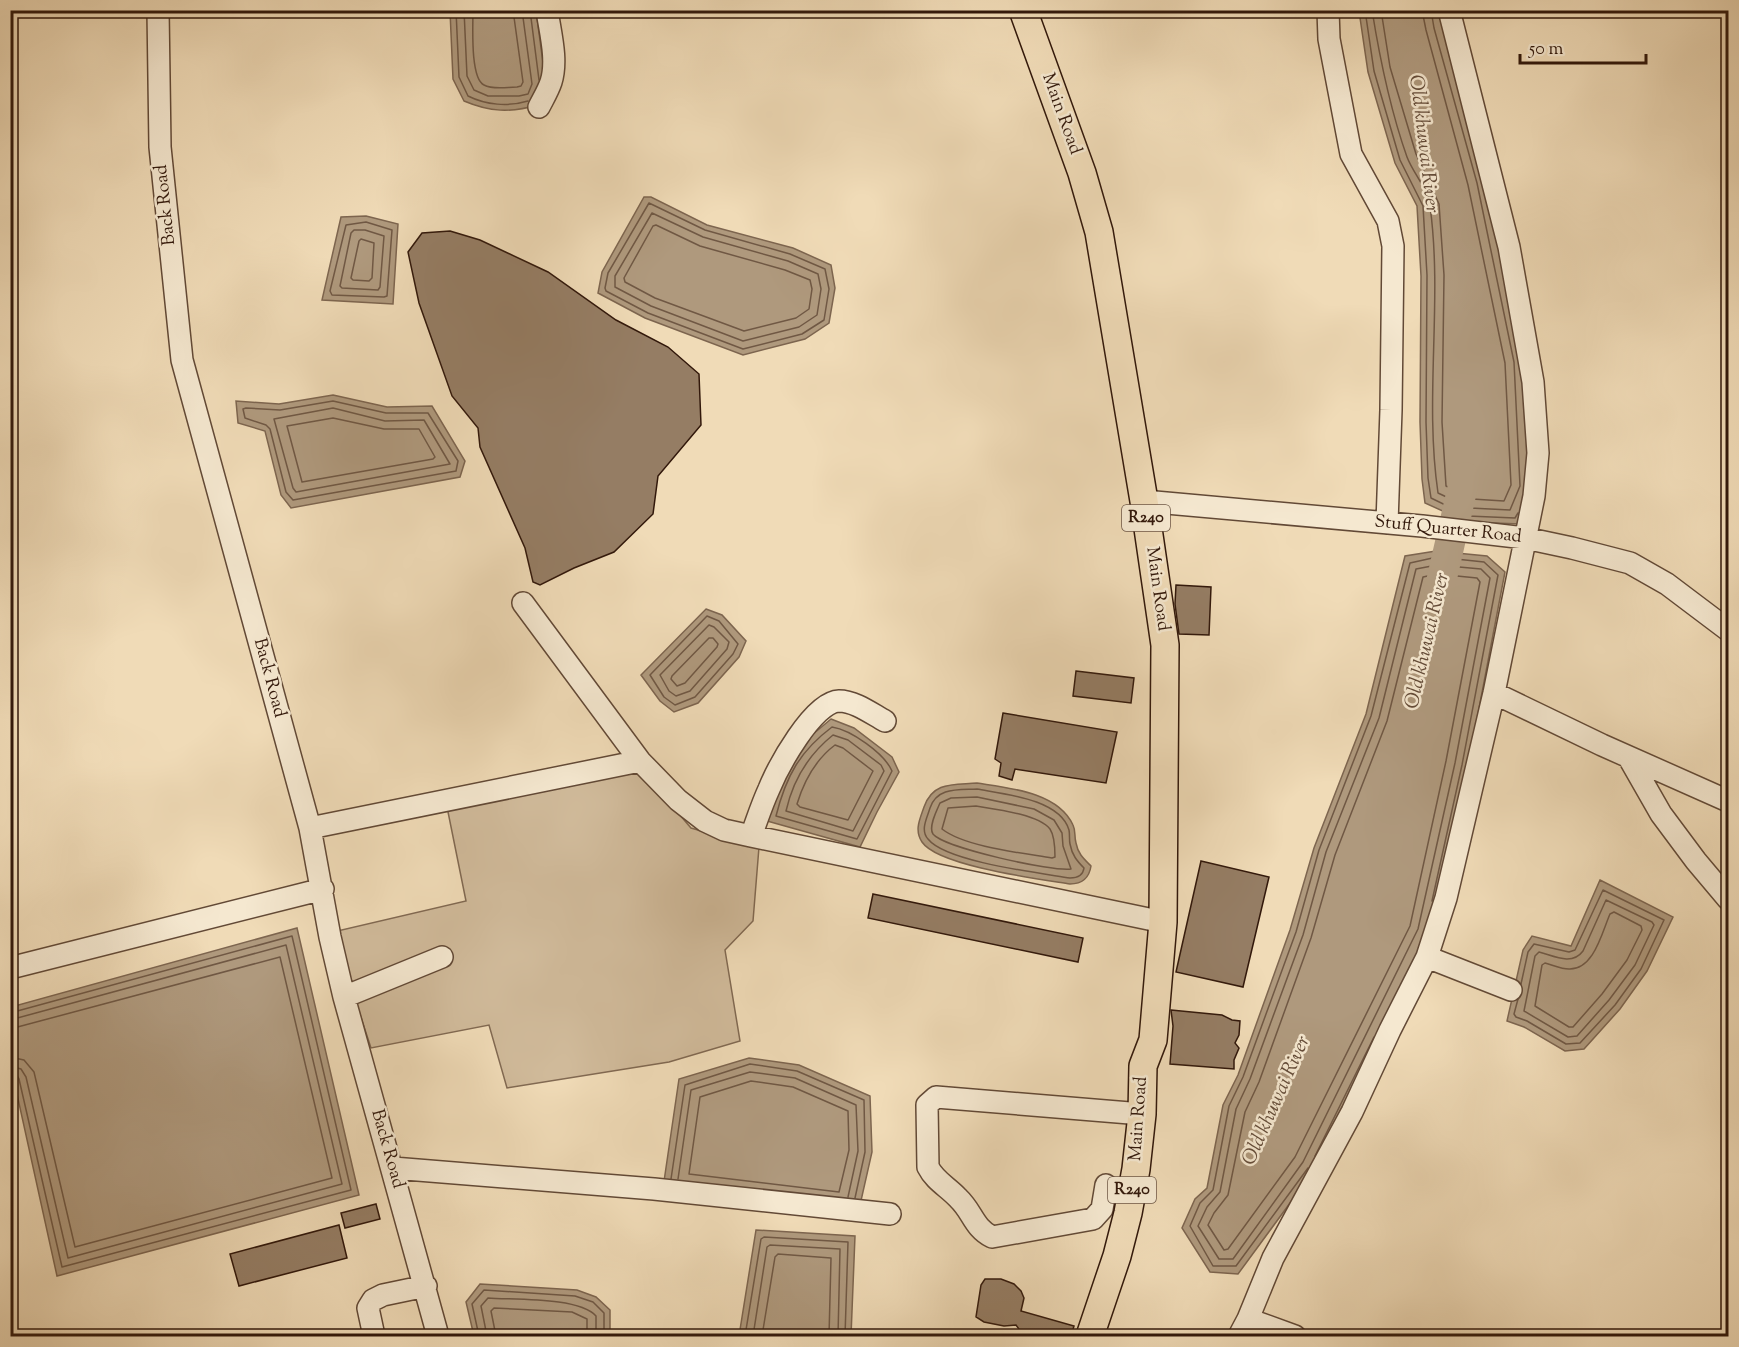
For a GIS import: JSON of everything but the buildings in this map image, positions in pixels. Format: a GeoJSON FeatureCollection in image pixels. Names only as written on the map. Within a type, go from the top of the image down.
{"type":"FeatureCollection","features":[{"type":"Feature","properties":{"kind":"main road","name":"Main Road"},"geometry":{"type":"LineString","coordinates":[[1023,10],[1082,173],[1099,232],[1144,501],[1165,645],[1163,922],[1153,1040],[1143,1066],[1142,1114],[1128,1213],[1117,1256],[1090,1336]]}},
{"type":"Feature","properties":{"kind":"main road","name":"Main Road"},"geometry":{"type":"LineString","coordinates":[[1109,1336],[1143,1217],[1153,1171],[1162,1066],[1153,1040]]}},
{"type":"Feature","properties":{"kind":"street","name":"Back Road"},"geometry":{"type":"LineString","coordinates":[[158,10],[160,147],[182,360],[310,828],[330,937],[344,997],[438,1336]]}},
{"type":"Feature","properties":{"kind":"street"},"geometry":{"type":"LineString","coordinates":[[539,108],[551,83],[553,71],[547,10]]}},
{"type":"Feature","properties":{"kind":"street"},"geometry":{"type":"LineString","coordinates":[[1328,10],[1329,39],[1351,154],[1388,221],[1393,246],[1392,398],[1387,523]]}},
{"type":"Feature","properties":{"kind":"street"},"geometry":{"type":"LineString","coordinates":[[1295,1336],[1243,1328],[1273,1258],[1352,1112],[1427,957],[1446,898],[1494,693],[1534,495],[1538,453],[1533,382],[1509,247],[1449,10]]}},
{"type":"Feature","properties":{"kind":"street","name":"Stuff Quarter Road"},"geometry":{"type":"LineString","coordinates":[[1144,501],[1495,534],[1572,548],[1630,563],[1668,584],[1728,630]]}},
{"type":"Feature","properties":{"kind":"street"},"geometry":{"type":"LineString","coordinates":[[523,603],[640,761],[678,800],[705,821],[724,830],[751,836],[1163,922]]}},
{"type":"Feature","properties":{"kind":"street"},"geometry":{"type":"LineString","coordinates":[[1494,693],[1629,758],[1727,799]]}},
{"type":"Feature","properties":{"kind":"street"},"geometry":{"type":"LineString","coordinates":[[751,836],[769,788],[793,746],[817,714],[828,704],[840,701],[853,704],[885,721]]}},
{"type":"Feature","properties":{"kind":"street"},"geometry":{"type":"LineString","coordinates":[[1629,758],[1661,814],[1728,899]]}},
{"type":"Feature","properties":{"kind":"street"},"geometry":{"type":"LineString","coordinates":[[310,828],[640,761]]}},
{"type":"Feature","properties":{"kind":"street"},"geometry":{"type":"LineString","coordinates":[[10,968],[322,889]]}},
{"type":"Feature","properties":{"kind":"street"},"geometry":{"type":"LineString","coordinates":[[344,997],[442,957]]}},
{"type":"Feature","properties":{"kind":"street"},"geometry":{"type":"LineString","coordinates":[[1427,957],[1510,990]]}},
{"type":"Feature","properties":{"kind":"street"},"geometry":{"type":"LineString","coordinates":[[1106,1185],[1102,1209],[1094,1219],[992,1237],[981,1231],[966,1206],[932,1175],[928,1167],[927,1105],[936,1097],[1142,1114]]}},
{"type":"Feature","properties":{"kind":"street"},"geometry":{"type":"LineString","coordinates":[[393,1168],[654,1189],[890,1214]]}},
{"type":"Feature","properties":{"kind":"street"},"geometry":{"type":"LineString","coordinates":[[374,1336],[368,1308],[373,1300],[382,1295],[426,1286]]}},
{"type":"Feature","properties":{"kind":"shaded area"},"geometry":{"type":"Polygon","coordinates":[[[634,761],[691,828],[759,847],[753,921],[725,950],[740,1041],[669,1062],[507,1088],[489,1025],[371,1048],[333,932],[466,901],[447,807],[634,761]]]}},
{"type":"Feature","properties":{"kind":"water"},"geometry":{"type":"Polygon","coordinates":[[[450,11],[536,11],[546,85],[538,105],[500,110],[464,101],[453,79],[450,11]]]}},
{"type":"Feature","properties":{"kind":"water"},"geometry":{"type":"Polygon","coordinates":[[[1359,11],[1445,11],[1528,361],[1534,489],[1521,524],[1467,522],[1425,503],[1420,422],[1421,276],[1417,206],[1395,163],[1368,72],[1359,11]]]}},
{"type":"Feature","properties":{"kind":"water"},"geometry":{"type":"Polygon","coordinates":[[[644,197],[651,197],[707,225],[793,248],[831,265],[835,288],[829,323],[805,339],[743,355],[645,318],[598,293],[602,272],[644,197]]]}},
{"type":"Feature","properties":{"kind":"water"},"geometry":{"type":"Polygon","coordinates":[[[366,216],[398,224],[393,304],[322,300],[341,217],[366,216]]]}},
{"type":"Feature","properties":{"kind":"water"},"geometry":{"type":"Polygon","coordinates":[[[333,395],[387,407],[432,406],[465,461],[460,477],[291,508],[281,495],[265,431],[238,423],[236,401],[279,404],[333,395]]]}},
{"type":"Feature","properties":{"kind":"water"},"geometry":{"type":"Polygon","coordinates":[[[1436,551],[1487,556],[1505,572],[1468,766],[1431,934],[1315,1169],[1238,1274],[1210,1272],[1182,1228],[1195,1199],[1207,1188],[1223,1105],[1238,1075],[1290,930],[1314,848],[1366,714],[1405,556],[1436,551]]]}},
{"type":"Feature","properties":{"kind":"water"},"geometry":{"type":"Polygon","coordinates":[[[706,609],[722,615],[746,641],[739,657],[698,703],[674,712],[660,701],[641,675],[706,609]]]}},
{"type":"Feature","properties":{"kind":"water"},"geometry":{"type":"Polygon","coordinates":[[[831,719],[854,728],[892,757],[899,772],[860,847],[767,821],[785,770],[806,740],[831,719]]]}},
{"type":"Feature","properties":{"kind":"water"},"geometry":{"type":"Polygon","coordinates":[[[977,783],[1017,790],[1056,805],[1073,825],[1078,850],[1091,866],[1087,877],[1081,882],[1070,884],[990,870],[948,858],[922,842],[918,833],[920,820],[924,807],[933,793],[945,786],[977,783]]]}},
{"type":"Feature","properties":{"kind":"water"},"geometry":{"type":"Polygon","coordinates":[[[1600,880],[1673,917],[1647,971],[1620,1009],[1584,1049],[1565,1051],[1524,1027],[1507,1021],[1523,950],[1532,936],[1571,946],[1600,880]]]}},
{"type":"Feature","properties":{"kind":"water"},"geometry":{"type":"Polygon","coordinates":[[[297,928],[359,1195],[57,1276],[11,1067],[11,1007],[297,928]]]}},
{"type":"Feature","properties":{"kind":"water"},"geometry":{"type":"Polygon","coordinates":[[[749,1058],[799,1065],[870,1096],[872,1152],[858,1214],[662,1195],[679,1079],[749,1058]]]}},
{"type":"Feature","properties":{"kind":"water"},"geometry":{"type":"Polygon","coordinates":[[[756,1230],[855,1236],[851,1336],[739,1336],[756,1230]]]}},
{"type":"Feature","properties":{"kind":"water"},"geometry":{"type":"Polygon","coordinates":[[[480,1284],[577,1290],[596,1297],[610,1310],[610,1336],[474,1336],[466,1302],[480,1284]]]}},
{"type":"Feature","properties":{"kind":"waterway","name":"Old khuwai River"},"geometry":{"type":"LineString","coordinates":[[1439,591],[1465,477]]}}]}
